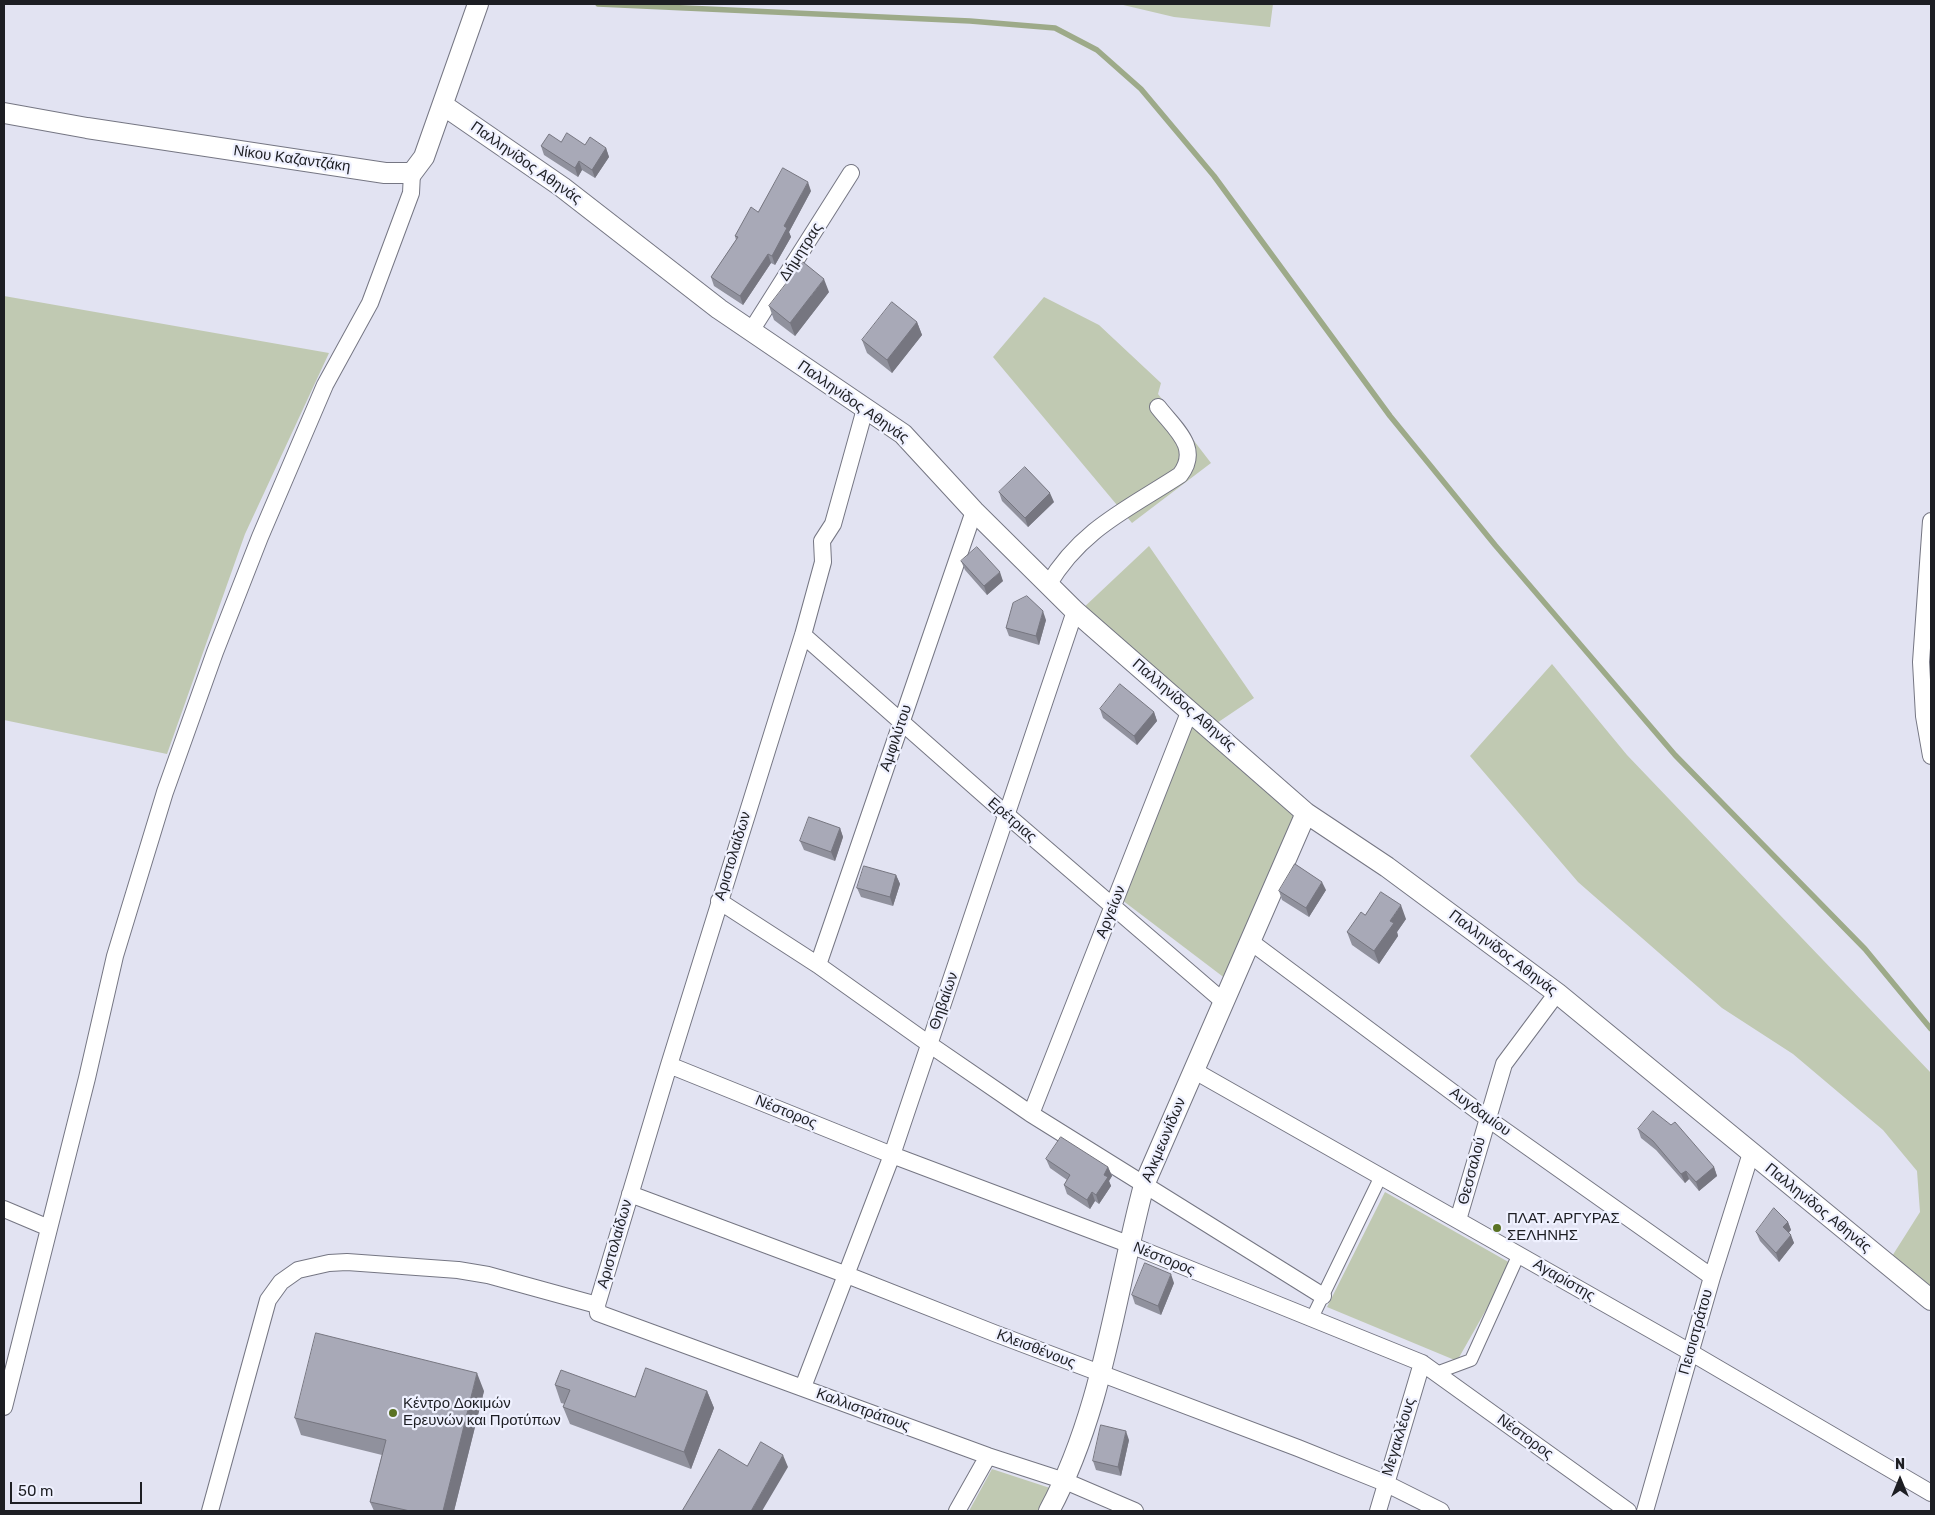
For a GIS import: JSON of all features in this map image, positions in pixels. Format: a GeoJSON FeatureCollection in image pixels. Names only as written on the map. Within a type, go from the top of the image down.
{"type":"FeatureCollection","features":[{"type":"Feature","properties":{"kind":"street"},"geometry":{"type":"LineString","coordinates":[[4,1407],[87,1078],[115,956],[165,792],[215,652],[260,537],[325,385],[370,303],[411,193],[412,173],[424,157],[476,9]]}},
{"type":"Feature","properties":{"kind":"street","name":"Παλληνίδος Αθηνάς"},"geometry":{"type":"LineString","coordinates":[[443,105],[562,187],[751,331],[903,434],[974,512],[1048,586],[1306,813],[1386,866],[1557,993],[1931,1300]]}},
{"type":"Feature","properties":{"kind":"street","name":"Νίκου Καζαντζάκη"},"geometry":{"type":"LineString","coordinates":[[4,113],[87,128],[385,173],[412,173]]}},
{"type":"Feature","properties":{"kind":"street","name":"Δήμητρας"},"geometry":{"type":"LineString","coordinates":[[751,331],[851,173]]}},
{"type":"Feature","properties":{"kind":"street"},"geometry":{"type":"LineString","coordinates":[[1048,586],[1061,562],[1088,534],[1180,476],[1189,465],[1190,454],[1187,445],[1158,407]]}},
{"type":"Feature","properties":{"kind":"street","name":"Αριστολαίδων"},"geometry":{"type":"LineString","coordinates":[[597,1305],[719,901],[803,635],[823,562],[822,541],[833,524],[865,408]]}},
{"type":"Feature","properties":{"kind":"street","name":"Αμφιλύτου"},"geometry":{"type":"LineString","coordinates":[[818,965],[974,512]]}},
{"type":"Feature","properties":{"kind":"street"},"geometry":{"type":"LineString","coordinates":[[1931,521],[1921,662],[1924,716],[1931,756]]}},
{"type":"Feature","properties":{"kind":"street","name":"Θηβαίων"},"geometry":{"type":"LineString","coordinates":[[803,1387],[892,1155],[1008,816],[1075,611]]}},
{"type":"Feature","properties":{"kind":"street","name":"Ερέτριας"},"geometry":{"type":"LineString","coordinates":[[803,635],[1008,816],[1224,1002]]}},
{"type":"Feature","properties":{"kind":"street","name":"Αργείων"},"geometry":{"type":"LineString","coordinates":[[1031,1114],[1190,710]]}},
{"type":"Feature","properties":{"kind":"street","name":"Αλκμεωνίδων"},"geometry":{"type":"LineString","coordinates":[[1049,1511],[1065,1482],[1102,1374],[1128,1244],[1144,1185],[1306,813]]}},
{"type":"Feature","properties":{"kind":"street"},"geometry":{"type":"LineString","coordinates":[[719,901],[818,965],[1031,1114],[1323,1296]]}},
{"type":"Feature","properties":{"kind":"street","name":"Αυγδαμίου"},"geometry":{"type":"LineString","coordinates":[[1251,942],[1487,1118],[1712,1277]]}},
{"type":"Feature","properties":{"kind":"street","name":"Θεσσαλού"},"geometry":{"type":"LineString","coordinates":[[1458,1220],[1504,1064],[1557,993]]}},
{"type":"Feature","properties":{"kind":"street","name":"Νέστορος"},"geometry":{"type":"LineString","coordinates":[[669,1065],[892,1155],[1128,1244],[1422,1363],[1628,1511]]}},
{"type":"Feature","properties":{"kind":"street","name":"Αγαρίστης"},"geometry":{"type":"LineString","coordinates":[[1194,1070],[1690,1352],[1931,1493]]}},
{"type":"Feature","properties":{"kind":"street","name":"Πεισιστράτου"},"geometry":{"type":"LineString","coordinates":[[1645,1511],[1712,1277],[1751,1153]]}},
{"type":"Feature","properties":{"kind":"street"},"geometry":{"type":"LineString","coordinates":[[1312,1318],[1381,1176]]}},
{"type":"Feature","properties":{"kind":"street","name":"Κλεισθένους"},"geometry":{"type":"LineString","coordinates":[[630,1194],[847,1275],[1385,1483],[1440,1511]]}},
{"type":"Feature","properties":{"kind":"street"},"geometry":{"type":"LineString","coordinates":[[4,1208],[49,1228]]}},
{"type":"Feature","properties":{"kind":"street"},"geometry":{"type":"LineString","coordinates":[[1436,1373],[1470,1360],[1519,1254]]}},
{"type":"Feature","properties":{"kind":"street"},"geometry":{"type":"LineString","coordinates":[[210,1511],[268,1300],[281,1282],[298,1270],[329,1263],[347,1262],[424,1266],[488,1275],[597,1305]]}},
{"type":"Feature","properties":{"kind":"street","name":"Καλλιστράτους"},"geometry":{"type":"LineString","coordinates":[[597,1305],[598,1313],[988,1456],[1065,1482],[1135,1511]]}},
{"type":"Feature","properties":{"kind":"street","name":"Μεγακλέους"},"geometry":{"type":"LineString","coordinates":[[1378,1511],[1422,1363]]}},
{"type":"Feature","properties":{"kind":"street"},"geometry":{"type":"LineString","coordinates":[[957,1511],[988,1456]]}},
{"type":"Feature","properties":{"kind":"green space"},"geometry":{"type":"Polygon","coordinates":[[[1119,4],[1273,4],[1270,27],[1174,17],[1119,4]]]}},
{"type":"Feature","properties":{"kind":"green space"},"geometry":{"type":"Polygon","coordinates":[[[4,296],[329,353],[245,534],[167,754],[4,720],[4,296]]]}},
{"type":"Feature","properties":{"kind":"green space"},"geometry":{"type":"Polygon","coordinates":[[[1044,297],[1099,325],[1161,383],[1158,394],[1211,463],[1132,523],[993,357],[1044,297]]]}},
{"type":"Feature","properties":{"kind":"green space"},"geometry":{"type":"Polygon","coordinates":[[[1149,546],[1254,698],[1214,725],[1081,610],[1149,546]]]}},
{"type":"Feature","properties":{"kind":"green space"},"geometry":{"type":"Polygon","coordinates":[[[1552,664],[1627,755],[1931,1073],[1931,1292],[1889,1261],[1920,1212],[1917,1171],[1883,1130],[1793,1054],[1722,1008],[1578,882],[1470,756],[1552,664]]]}},
{"type":"Feature","properties":{"kind":"green space"},"geometry":{"type":"Polygon","coordinates":[[[1193,723],[1295,815],[1226,979],[1122,900],[1193,723]]]}},
{"type":"Feature","properties":{"kind":"green space"},"geometry":{"type":"Polygon","coordinates":[[[1385,1192],[1512,1264],[1457,1361],[1327,1307],[1385,1192]]]}},
{"type":"Feature","properties":{"kind":"green space"},"geometry":{"type":"Polygon","coordinates":[[[992,1469],[1050,1488],[1038,1511],[969,1511],[992,1469]]]}},
{"type":"Feature","properties":{"kind":"building"},"geometry":{"type":"Polygon","coordinates":[[[567,133],[585,145],[590,137],[606,148],[592,170],[579,161],[575,168],[541,146],[549,134],[561,142],[567,133]]]}},
{"type":"Feature","properties":{"kind":"building"},"geometry":{"type":"Polygon","coordinates":[[[783,168],[808,182],[784,226],[787,228],[772,256],[768,254],[740,296],[711,277],[738,237],[735,236],[751,207],[758,212],[783,168]]]}},
{"type":"Feature","properties":{"kind":"building"},"geometry":{"type":"Polygon","coordinates":[[[803,262],[824,279],[790,323],[769,306],[803,262]]]}},
{"type":"Feature","properties":{"kind":"building"},"geometry":{"type":"Polygon","coordinates":[[[892,302],[917,322],[887,360],[862,340],[892,302]]]}},
{"type":"Feature","properties":{"kind":"building"},"geometry":{"type":"Polygon","coordinates":[[[1025,467],[1050,493],[1025,518],[999,492],[1025,467]]]}},
{"type":"Feature","properties":{"kind":"building"},"geometry":{"type":"Polygon","coordinates":[[[977,547],[1000,572],[984,586],[961,561],[977,547]]]}},
{"type":"Feature","properties":{"kind":"building"},"geometry":{"type":"Polygon","coordinates":[[[1027,596],[1043,611],[1036,636],[1006,628],[1013,603],[1027,596]]]}},
{"type":"Feature","properties":{"kind":"building"},"geometry":{"type":"Polygon","coordinates":[[[1120,684],[1154,712],[1134,736],[1100,709],[1120,684]]]}},
{"type":"Feature","properties":{"kind":"building"},"geometry":{"type":"Polygon","coordinates":[[[809,817],[840,828],[831,852],[800,841],[809,817]]]}},
{"type":"Feature","properties":{"kind":"building"},"geometry":{"type":"Polygon","coordinates":[[[1295,864],[1322,882],[1306,908],[1279,891],[1295,864]]]}},
{"type":"Feature","properties":{"kind":"building"},"geometry":{"type":"Polygon","coordinates":[[[864,866],[896,875],[890,897],[857,888],[864,866]]]}},
{"type":"Feature","properties":{"kind":"building"},"geometry":{"type":"Polygon","coordinates":[[[1381,892],[1401,905],[1390,921],[1394,923],[1374,951],[1347,932],[1361,912],[1365,915],[1381,892]]]}},
{"type":"Feature","properties":{"kind":"building"},"geometry":{"type":"Polygon","coordinates":[[[1653,1111],[1671,1125],[1675,1122],[1714,1167],[1696,1182],[1686,1171],[1681,1174],[1653,1141],[1638,1129],[1653,1111]]]}},
{"type":"Feature","properties":{"kind":"building"},"geometry":{"type":"Polygon","coordinates":[[[1061,1137],[1108,1167],[1104,1175],[1108,1177],[1096,1195],[1092,1192],[1087,1200],[1064,1185],[1070,1175],[1046,1159],[1061,1137]]]}},
{"type":"Feature","properties":{"kind":"building"},"geometry":{"type":"Polygon","coordinates":[[[1774,1208],[1788,1222],[1783,1227],[1791,1235],[1776,1253],[1756,1232],[1774,1208]]]}},
{"type":"Feature","properties":{"kind":"building"},"geometry":{"type":"Polygon","coordinates":[[[1145,1263],[1171,1274],[1158,1306],[1132,1295],[1145,1263]]]}},
{"type":"Feature","properties":{"kind":"building","name":"Κέντρο Δοκιμών Ερευνών και Προτύπων"},"geometry":{"type":"Polygon","coordinates":[[[316,1333],[477,1373],[443,1511],[410,1511],[370,1502],[386,1440],[295,1418],[316,1333]]]}},
{"type":"Feature","properties":{"kind":"building"},"geometry":{"type":"Polygon","coordinates":[[[646,1368],[707,1391],[684,1452],[563,1407],[570,1390],[555,1385],[561,1370],[635,1397],[646,1368]]]}},
{"type":"Feature","properties":{"kind":"building"},"geometry":{"type":"Polygon","coordinates":[[[1101,1425],[1126,1431],[1118,1467],[1093,1461],[1101,1425]]]}},
{"type":"Feature","properties":{"kind":"building"},"geometry":{"type":"Polygon","coordinates":[[[761,1442],[783,1455],[751,1511],[682,1511],[719,1449],[747,1466],[761,1442]]]}},
{"type":"Feature","properties":{"kind":"waterway"},"geometry":{"type":"LineString","coordinates":[[598,4],[970,21],[1055,28],[1097,50],[1141,89],[1214,176],[1390,416],[1495,545],[1675,755],[1865,949],[1931,1029]]}},
{"type":"Feature","properties":{"kind":"place","name":"ΠΛΑΤ. ΑΡΓΥΡΑΣ ΣΕΛΗΝΗΣ"},"geometry":{"type":"Point","coordinates":[1497,1228]}},
{"type":"Feature","properties":{"kind":"place","name":"Κέντρο Δοκιμών Ερευνών και Προτύπων"},"geometry":{"type":"Point","coordinates":[393,1413]}}]}
